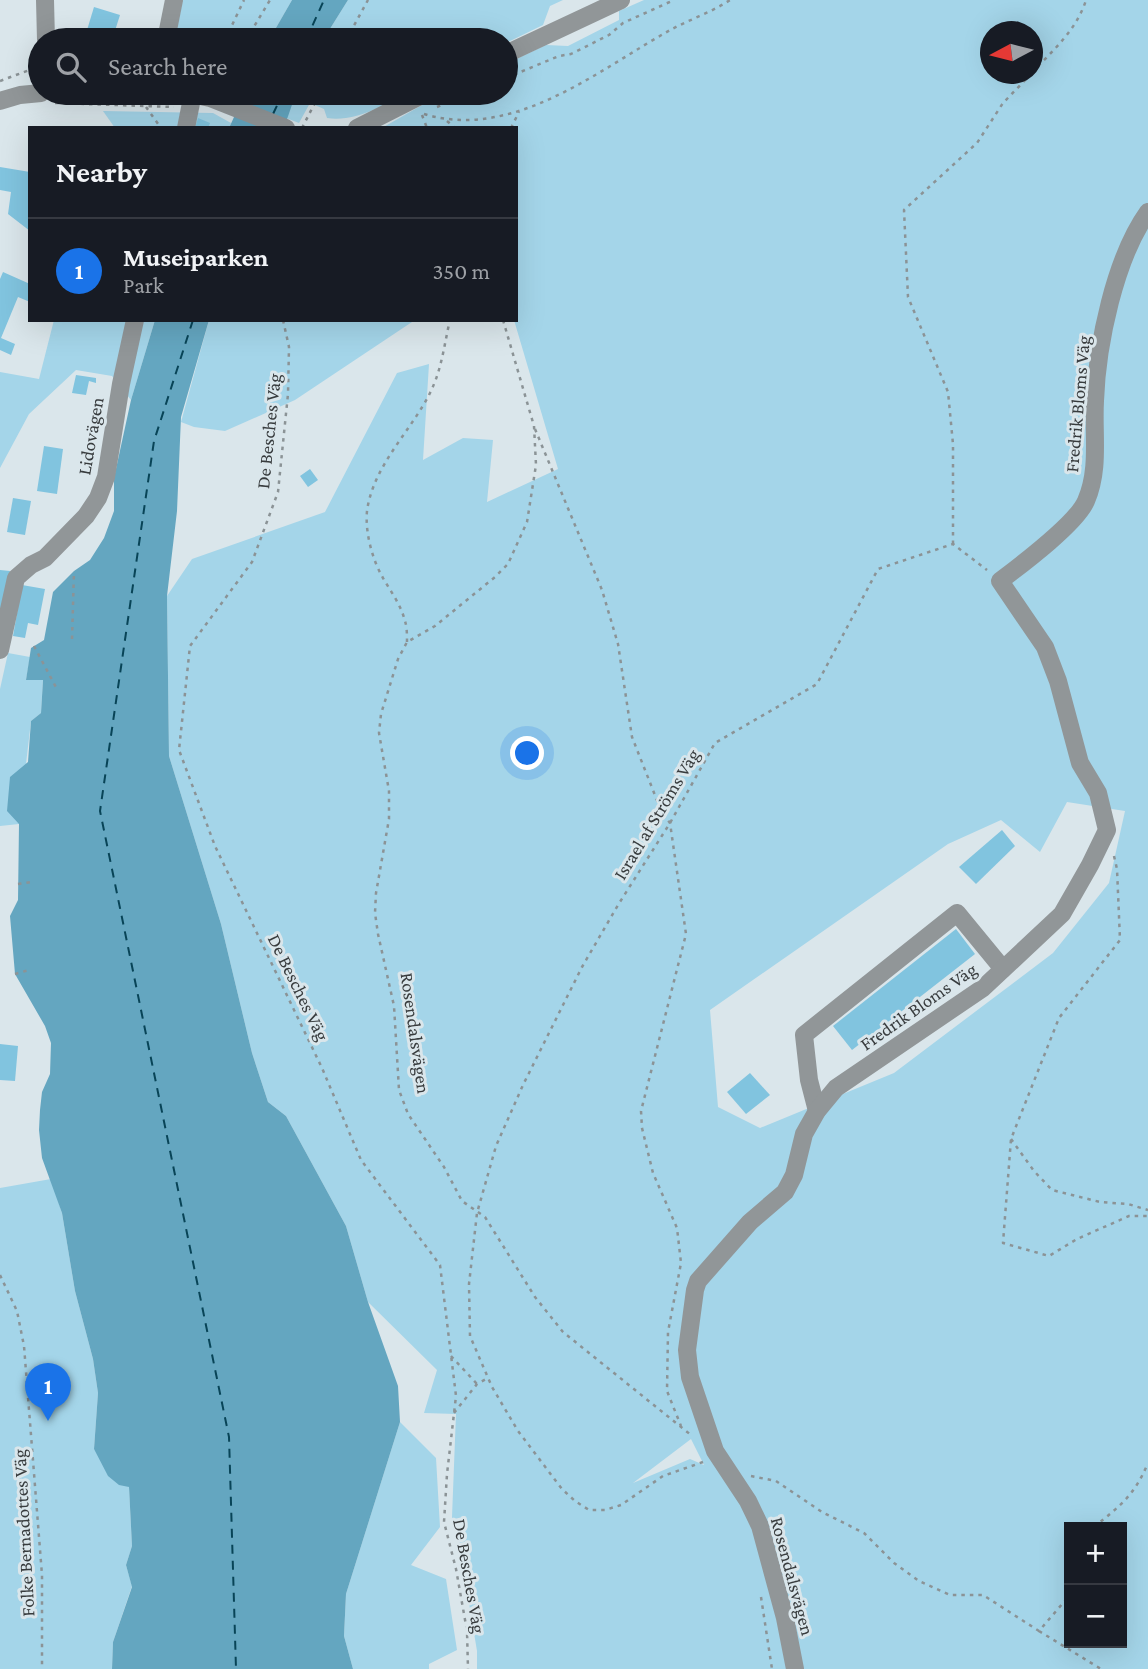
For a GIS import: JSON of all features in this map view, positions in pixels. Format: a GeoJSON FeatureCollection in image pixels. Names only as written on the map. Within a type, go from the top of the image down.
{"type":"FeatureCollection","features":[{"type":"Feature","properties":{"kind":"street"},"geometry":{"type":"LineString","coordinates":[[45,0],[46,28]]}},
{"type":"Feature","properties":{"kind":"street"},"geometry":{"type":"LineString","coordinates":[[168,28],[174,0]]}},
{"type":"Feature","properties":{"kind":"street"},"geometry":{"type":"LineString","coordinates":[[518,48],[621,0]]}},
{"type":"Feature","properties":{"kind":"street"},"geometry":{"type":"LineString","coordinates":[[0,102],[20,95],[28,96]]}},
{"type":"Feature","properties":{"kind":"street"},"geometry":{"type":"LineString","coordinates":[[186,126],[189,105]]}},
{"type":"Feature","properties":{"kind":"street"},"geometry":{"type":"LineString","coordinates":[[230,105],[281,126]]}},
{"type":"Feature","properties":{"kind":"street"},"geometry":{"type":"LineString","coordinates":[[361,126],[402,105]]}},
{"type":"Feature","properties":{"kind":"street","name":"Fredrik Bloms Väg"},"geometry":{"type":"LineString","coordinates":[[718,1456],[687,1365],[688,1324],[698,1281],[750,1222],[764,1213],[785,1192],[794,1175],[804,1134],[817,1111],[836,1088],[983,988],[1062,914],[1107,830],[1098,793],[1080,763],[1058,681],[1045,647],[1000,581],[1041,549],[1085,503],[1093,477],[1095,400],[1105,320],[1131,242],[1148,212]]}},
{"type":"Feature","properties":{"kind":"street","name":"Lidovägen"},"geometry":{"type":"LineString","coordinates":[[0,650],[16,578],[44,558],[86,516],[98,498],[106,477],[121,384],[135,322]]}},
{"type":"Feature","properties":{"kind":"street"},"geometry":{"type":"LineString","coordinates":[[817,1111],[809,1080],[804,1035],[957,913],[1003,969]]}},
{"type":"Feature","properties":{"kind":"street","name":"Rosendalsvägen"},"geometry":{"type":"LineString","coordinates":[[718,1456],[748,1501],[760,1526],[785,1618],[795,1669]]}},
{"type":"Feature","properties":{"kind":"path"},"geometry":{"type":"LineString","coordinates":[[231,28],[244,0]]}},
{"type":"Feature","properties":{"kind":"path"},"geometry":{"type":"LineString","coordinates":[[253,28],[270,0]]}},
{"type":"Feature","properties":{"kind":"path"},"geometry":{"type":"LineString","coordinates":[[353,28],[368,0]]}},
{"type":"Feature","properties":{"kind":"path"},"geometry":{"type":"LineString","coordinates":[[518,73],[559,56],[571,54],[609,36],[623,23],[674,0]]}},
{"type":"Feature","properties":{"kind":"path"},"geometry":{"type":"LineString","coordinates":[[441,105],[421,113],[446,121],[480,120],[519,112],[730,0]]}},
{"type":"Feature","properties":{"kind":"path"},"geometry":{"type":"LineString","coordinates":[[1043,62],[1061,43],[1082,12],[1086,0]]}},
{"type":"Feature","properties":{"kind":"path"},"geometry":{"type":"LineString","coordinates":[[0,81],[28,70]]}},
{"type":"Feature","properties":{"kind":"path"},"geometry":{"type":"LineString","coordinates":[[1000,581],[953,544],[953,444],[948,392],[908,297],[904,210],[977,143],[1003,103],[1021,84]]}},
{"type":"Feature","properties":{"kind":"path"},"geometry":{"type":"LineString","coordinates":[[123,105],[156,105]]}},
{"type":"Feature","properties":{"kind":"path"},"geometry":{"type":"LineString","coordinates":[[303,126],[314,105]]}},
{"type":"Feature","properties":{"kind":"path"},"geometry":{"type":"LineString","coordinates":[[146,107],[160,126]]}},
{"type":"Feature","properties":{"kind":"path"},"geometry":{"type":"LineString","coordinates":[[512,126],[519,112]]}},
{"type":"Feature","properties":{"kind":"path"},"geometry":{"type":"LineString","coordinates":[[446,121],[452,126]]}},
{"type":"Feature","properties":{"kind":"path","name":"De Besches Väg"},"geometry":{"type":"LineString","coordinates":[[283,322],[289,347],[288,394],[278,492],[252,562],[191,646],[179,750],[215,846],[322,1068],[361,1160],[440,1265],[456,1396],[444,1521],[467,1631],[468,1669]]}},
{"type":"Feature","properties":{"kind":"path"},"geometry":{"type":"LineString","coordinates":[[450,322],[441,366],[430,394],[387,462],[372,492],[367,511],[375,563],[397,599],[405,622],[407,642],[435,625],[508,564],[527,522],[536,465],[534,426]]}},
{"type":"Feature","properties":{"kind":"path"},"geometry":{"type":"LineString","coordinates":[[504,322],[534,426],[602,590],[618,644],[632,737],[663,813],[670,823],[686,934],[641,1111],[642,1128],[653,1172],[677,1228],[681,1263],[668,1332],[667,1391],[682,1427],[691,1438]]}},
{"type":"Feature","properties":{"kind":"path","name":"Israel af Ströms Väg"},"geometry":{"type":"LineString","coordinates":[[477,1213],[496,1146],[582,967],[670,823],[715,743],[817,684],[878,569],[953,544]]}},
{"type":"Feature","properties":{"kind":"path"},"geometry":{"type":"LineString","coordinates":[[72,639],[74,571]]}},
{"type":"Feature","properties":{"kind":"path","name":"Rosendalsvägen"},"geometry":{"type":"LineString","coordinates":[[407,642],[388,688],[379,733],[389,791],[389,819],[376,893],[378,934],[394,1006],[399,1090],[408,1114],[444,1167],[462,1201],[485,1217],[535,1297],[563,1332],[682,1427]]}},
{"type":"Feature","properties":{"kind":"path"},"geometry":{"type":"LineString","coordinates":[[34,646],[58,691]]}},
{"type":"Feature","properties":{"kind":"path"},"geometry":{"type":"LineString","coordinates":[[1114,856],[1120,940],[1059,1018],[1012,1139],[1003,1243],[1049,1256],[1077,1239],[1129,1216],[1148,1216]]}},
{"type":"Feature","properties":{"kind":"path"},"geometry":{"type":"LineString","coordinates":[[18,884],[32,882]]}},
{"type":"Feature","properties":{"kind":"path"},"geometry":{"type":"LineString","coordinates":[[15,974],[29,970]]}},
{"type":"Feature","properties":{"kind":"path"},"geometry":{"type":"LineString","coordinates":[[1012,1139],[1034,1171],[1052,1190],[1148,1210]]}},
{"type":"Feature","properties":{"kind":"path"},"geometry":{"type":"LineString","coordinates":[[477,1213],[469,1284],[470,1336],[488,1378],[518,1431],[546,1471],[575,1502],[589,1510],[605,1510],[621,1505],[663,1476],[718,1456]]}},
{"type":"Feature","properties":{"kind":"path","name":"Folke Bernadottes Väg"},"geometry":{"type":"LineString","coordinates":[[0,1275],[17,1311],[24,1346],[42,1575],[42,1669]]}},
{"type":"Feature","properties":{"kind":"path"},"geometry":{"type":"LineString","coordinates":[[451,1356],[477,1384]]}},
{"type":"Feature","properties":{"kind":"path"},"geometry":{"type":"LineString","coordinates":[[454,1413],[477,1384],[488,1378]]}},
{"type":"Feature","properties":{"kind":"path"},"geometry":{"type":"LineString","coordinates":[[682,1427],[718,1456]]}},
{"type":"Feature","properties":{"kind":"path"},"geometry":{"type":"LineString","coordinates":[[1101,1522],[1138,1487],[1148,1463]]}},
{"type":"Feature","properties":{"kind":"path"},"geometry":{"type":"LineString","coordinates":[[729,1473],[776,1481],[822,1512],[864,1533],[894,1563],[919,1581],[950,1595],[983,1595],[1101,1669]]}},
{"type":"Feature","properties":{"kind":"path"},"geometry":{"type":"LineString","coordinates":[[761,1597],[772,1669]]}},
{"type":"Feature","properties":{"kind":"path"},"geometry":{"type":"LineString","coordinates":[[1039,1631],[1064,1602]]}},
{"type":"Feature","properties":{"kind":"shaded area"},"geometry":{"type":"Polygon","coordinates":[[[181,0],[292,0],[276,28],[175,28],[181,0]]]}},
{"type":"Feature","properties":{"kind":"shaded area"},"geometry":{"type":"Polygon","coordinates":[[[292,0],[348,0],[330,28],[276,28],[292,0]]]}},
{"type":"Feature","properties":{"kind":"shaded area"},"geometry":{"type":"Polygon","coordinates":[[[348,0],[563,0],[550,6],[543,25],[518,37],[518,28],[330,28],[348,0]]]}},
{"type":"Feature","properties":{"kind":"shaded area"},"geometry":{"type":"Polygon","coordinates":[[[644,0],[1148,0],[1148,1669],[477,1669],[477,1651],[452,1517],[456,1414],[424,1413],[437,1370],[368,1302],[346,1226],[286,1116],[268,1102],[252,1053],[221,924],[169,756],[167,596],[192,559],[325,512],[397,373],[429,364],[423,460],[463,438],[493,440],[487,502],[558,469],[515,322],[518,322],[518,126],[385,126],[422,105],[518,105],[518,58],[546,45],[568,46],[619,20],[619,11],[644,0]],[[1067,802],[1040,852],[1001,820],[948,844],[710,1010],[718,1107],[760,1128],[894,1073],[1053,953],[1109,883],[1125,811],[1067,802]],[[691,1439],[633,1483],[690,1459],[704,1465],[691,1439]]]}},
{"type":"Feature","properties":{"kind":"shaded area"},"geometry":{"type":"Polygon","coordinates":[[[240,105],[292,105],[285,126],[230,126],[240,105]]]}},
{"type":"Feature","properties":{"kind":"shaded area"},"geometry":{"type":"Polygon","coordinates":[[[291,105],[309,105],[299,123],[286,118],[291,105]]]}},
{"type":"Feature","properties":{"kind":"shaded area"},"geometry":{"type":"Polygon","coordinates":[[[315,105],[382,105],[359,115],[338,119],[327,118],[324,109],[315,105]]]}},
{"type":"Feature","properties":{"kind":"shaded area"},"geometry":{"type":"Polygon","coordinates":[[[103,111],[213,113],[231,123],[230,126],[114,126],[103,111]]]}},
{"type":"Feature","properties":{"kind":"shaded area"},"geometry":{"type":"Polygon","coordinates":[[[53,322],[154,322],[131,400],[112,376],[76,370],[29,414],[0,468],[0,372],[39,379],[53,322]]]}},
{"type":"Feature","properties":{"kind":"shaded area"},"geometry":{"type":"Polygon","coordinates":[[[154,322],[208,322],[181,417],[177,511],[167,596],[169,756],[221,924],[252,1053],[268,1102],[286,1116],[346,1226],[368,1302],[398,1386],[400,1422],[346,1594],[344,1636],[353,1669],[112,1669],[113,1642],[132,1587],[126,1565],[132,1546],[129,1487],[119,1485],[108,1476],[94,1449],[98,1393],[93,1359],[75,1291],[62,1213],[42,1158],[39,1130],[42,1092],[50,1074],[51,1043],[45,1026],[15,974],[10,916],[18,900],[19,824],[7,811],[10,777],[28,762],[31,721],[41,713],[43,680],[26,680],[31,648],[44,640],[53,592],[74,571],[90,560],[104,538],[114,511],[114,478],[131,400],[154,322]]]}},
{"type":"Feature","properties":{"kind":"shaded area"},"geometry":{"type":"Polygon","coordinates":[[[208,322],[412,322],[295,400],[225,431],[194,427],[181,422],[208,322]]]}},
{"type":"Feature","properties":{"kind":"shaded area"},"geometry":{"type":"Polygon","coordinates":[[[8,653],[30,657],[26,680],[43,679],[41,713],[31,721],[19,824],[0,826],[0,689],[8,653]]]}},
{"type":"Feature","properties":{"kind":"shaded area"},"geometry":{"type":"Polygon","coordinates":[[[51,1179],[62,1213],[75,1291],[93,1359],[98,1393],[94,1449],[129,1487],[132,1546],[126,1565],[132,1586],[113,1642],[112,1669],[0,1669],[0,1188],[51,1179]]]}},
{"type":"Feature","properties":{"kind":"shaded area"},"geometry":{"type":"Polygon","coordinates":[[[400,1422],[436,1458],[440,1527],[411,1565],[446,1579],[457,1650],[429,1664],[429,1669],[353,1669],[344,1636],[346,1594],[400,1422]]]}},
{"type":"Feature","properties":{"kind":"building"},"geometry":{"type":"Polygon","coordinates":[[[94,7],[120,15],[116,28],[88,28],[94,7]]]}},
{"type":"Feature","properties":{"kind":"building"},"geometry":{"type":"Polygon","coordinates":[[[198,118],[210,123],[209,126],[196,126],[198,118]]]}},
{"type":"Feature","properties":{"kind":"building"},"geometry":{"type":"Polygon","coordinates":[[[0,167],[28,172],[28,229],[8,214],[11,192],[0,190],[0,167]]]}},
{"type":"Feature","properties":{"kind":"building"},"geometry":{"type":"Polygon","coordinates":[[[3,272],[28,283],[28,301],[18,297],[1,338],[15,344],[11,355],[0,350],[0,279],[3,272]]]}},
{"type":"Feature","properties":{"kind":"building"},"geometry":{"type":"Polygon","coordinates":[[[76,375],[96,378],[96,383],[89,381],[86,395],[72,393],[76,375]]]}},
{"type":"Feature","properties":{"kind":"building"},"geometry":{"type":"Polygon","coordinates":[[[44,446],[63,449],[57,494],[37,491],[44,446]]]}},
{"type":"Feature","properties":{"kind":"building"},"geometry":{"type":"Polygon","coordinates":[[[310,469],[318,480],[308,487],[300,476],[310,469]]]}},
{"type":"Feature","properties":{"kind":"building"},"geometry":{"type":"Polygon","coordinates":[[[13,498],[31,501],[25,535],[7,532],[13,498]]]}},
{"type":"Feature","properties":{"kind":"building"},"geometry":{"type":"Polygon","coordinates":[[[0,570],[10,571],[6,613],[0,612],[0,570]]]}},
{"type":"Feature","properties":{"kind":"building"},"geometry":{"type":"Polygon","coordinates":[[[22,585],[45,589],[38,625],[28,623],[25,638],[13,636],[22,585]]]}},
{"type":"Feature","properties":{"kind":"building"},"geometry":{"type":"Polygon","coordinates":[[[1002,830],[1015,846],[976,884],[959,867],[1002,830]]]}},
{"type":"Feature","properties":{"kind":"building"},"geometry":{"type":"Polygon","coordinates":[[[956,929],[975,954],[852,1050],[833,1026],[956,929]]]}},
{"type":"Feature","properties":{"kind":"building"},"geometry":{"type":"Polygon","coordinates":[[[0,1044],[18,1046],[15,1081],[0,1080],[0,1044]]]}},
{"type":"Feature","properties":{"kind":"building"},"geometry":{"type":"Polygon","coordinates":[[[750,1073],[770,1095],[746,1114],[727,1092],[750,1073]]]}},
{"type":"Feature","properties":{"kind":"ferry route"},"geometry":{"type":"LineString","coordinates":[[311,28],[324,0]]}},
{"type":"Feature","properties":{"kind":"ferry route"},"geometry":{"type":"LineString","coordinates":[[273,114],[277,105]]}},
{"type":"Feature","properties":{"kind":"ferry route"},"geometry":{"type":"LineString","coordinates":[[192,322],[154,441],[100,811],[229,1437],[236,1669]]}},
{"type":"Feature","properties":{"kind":"place","name":"Museiparken"},"geometry":{"type":"Point","coordinates":[48,1421]}}]}
